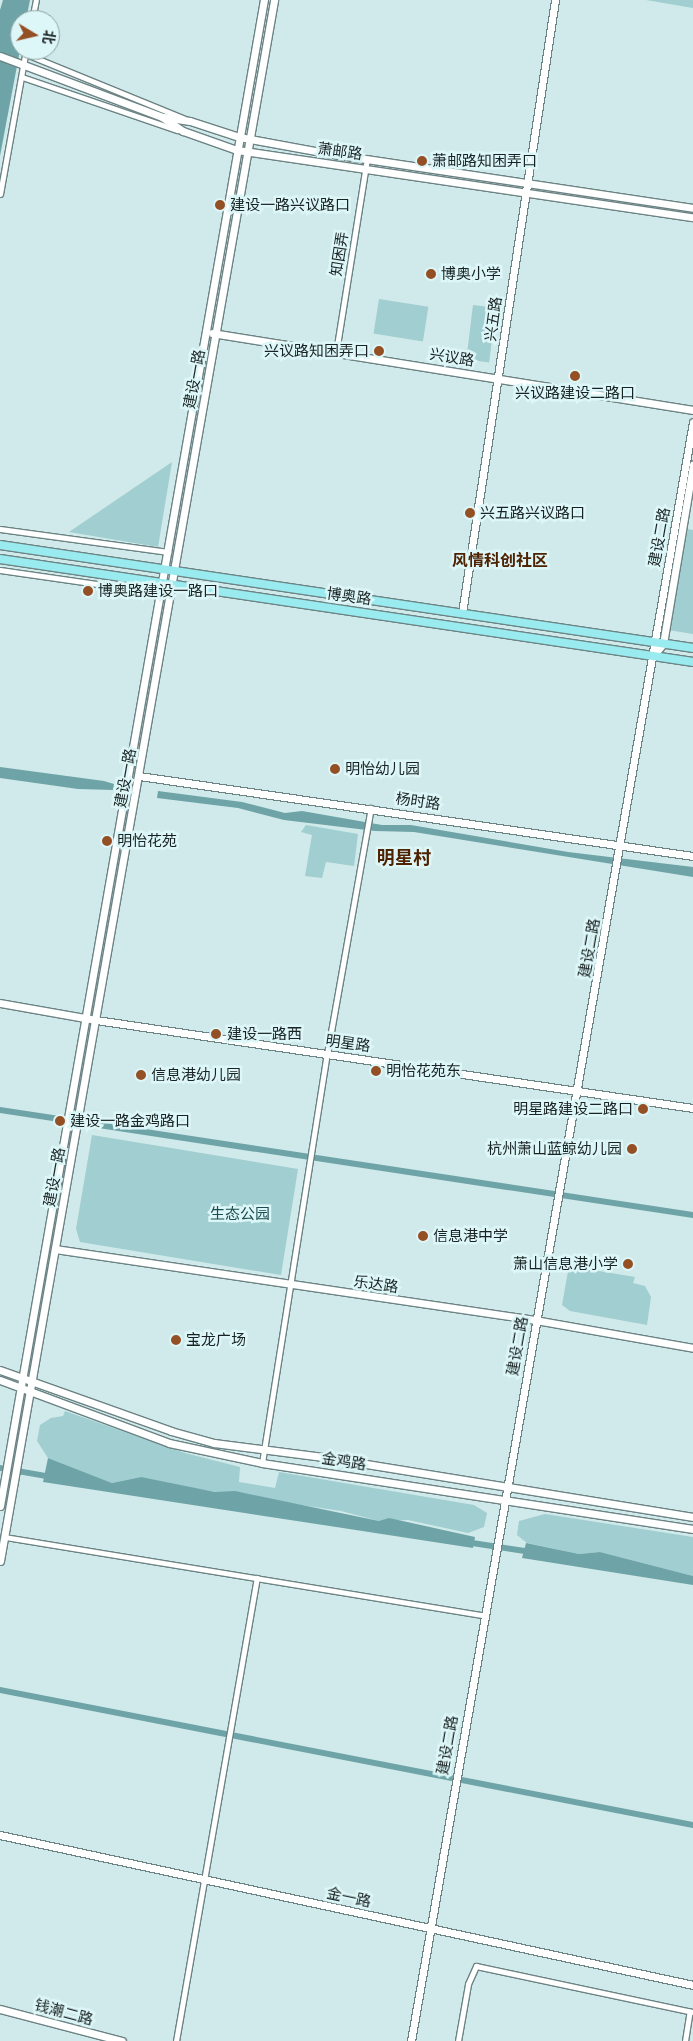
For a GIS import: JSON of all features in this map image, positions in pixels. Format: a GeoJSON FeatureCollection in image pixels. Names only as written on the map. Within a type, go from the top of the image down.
{"type":"FeatureCollection","features":[{"type":"Feature","properties":{"kind":"main road","name":"建设一路"},"geometry":{"type":"LineString","coordinates":[[0,1506],[20,1386],[20,1376],[168,552],[264,0]]}},
{"type":"Feature","properties":{"kind":"main road","name":"建设一路"},"geometry":{"type":"LineString","coordinates":[[0,1561],[177,569],[274,0]]}},
{"type":"Feature","properties":{"kind":"main road","name":"兴五路"},"geometry":{"type":"LineString","coordinates":[[462,613],[556,0]]}},
{"type":"Feature","properties":{"kind":"main road","name":"萧邮路"},"geometry":{"type":"LineString","coordinates":[[0,56],[162,116],[183,131],[237,150],[366,169],[526,188],[693,217]]}},
{"type":"Feature","properties":{"kind":"main road"},"geometry":{"type":"LineString","coordinates":[[162,116],[190,121],[250,139],[526,188],[693,208]]}},
{"type":"Feature","properties":{"kind":"main road","name":"兴议路"},"geometry":{"type":"LineString","coordinates":[[206,332],[693,410]]}},
{"type":"Feature","properties":{"kind":"main road","name":"建设二路"},"geometry":{"type":"LineString","coordinates":[[411,2041],[483,1615],[618,867],[620,845],[654,642],[693,422]]}},
{"type":"Feature","properties":{"kind":"main road","name":"建设二路"},"geometry":{"type":"LineString","coordinates":[[663,644],[693,464]]}},
{"type":"Feature","properties":{"kind":"main road","name":"博奥路"},"geometry":{"type":"LineString","coordinates":[[0,546],[177,569],[693,648]]}},
{"type":"Feature","properties":{"kind":"main road","name":"博奥路"},"geometry":{"type":"LineString","coordinates":[[0,558],[693,662]]}},
{"type":"Feature","properties":{"kind":"main road"},"geometry":{"type":"LineString","coordinates":[[652,657],[663,644]]}},
{"type":"Feature","properties":{"kind":"main road","name":"杨时路"},"geometry":{"type":"LineString","coordinates":[[139,776],[693,856]]}},
{"type":"Feature","properties":{"kind":"main road","name":"明星路"},"geometry":{"type":"LineString","coordinates":[[0,1003],[96,1020],[693,1108]]}},
{"type":"Feature","properties":{"kind":"main road","name":"乐达路"},"geometry":{"type":"LineString","coordinates":[[55,1249],[290,1286],[536,1320],[693,1348]]}},
{"type":"Feature","properties":{"kind":"main road","name":"金鸡路"},"geometry":{"type":"LineString","coordinates":[[0,1370],[33,1380],[172,1431],[214,1442],[693,1517]]}},
{"type":"Feature","properties":{"kind":"main road","name":"金鸡路"},"geometry":{"type":"LineString","coordinates":[[0,1380],[169,1443],[262,1463],[693,1530]]}},
{"type":"Feature","properties":{"kind":"main road","name":"金一路"},"geometry":{"type":"LineString","coordinates":[[0,1835],[693,1985]]}},
{"type":"Feature","properties":{"kind":"main road","name":"钱潮二路"},"geometry":{"type":"LineString","coordinates":[[0,2009],[122,2041]]}},
{"type":"Feature","properties":{"kind":"street"},"geometry":{"type":"LineString","coordinates":[[0,194],[25,60]]}},
{"type":"Feature","properties":{"kind":"street"},"geometry":{"type":"LineString","coordinates":[[45,60],[190,121]]}},
{"type":"Feature","properties":{"kind":"street"},"geometry":{"type":"LineString","coordinates":[[22,77],[183,131]]}},
{"type":"Feature","properties":{"kind":"street","name":"知困弄"},"geometry":{"type":"LineString","coordinates":[[336,352],[367,159]]}},
{"type":"Feature","properties":{"kind":"street"},"geometry":{"type":"LineString","coordinates":[[0,529],[168,552]]}},
{"type":"Feature","properties":{"kind":"street"},"geometry":{"type":"LineString","coordinates":[[0,570],[160,593]]}},
{"type":"Feature","properties":{"kind":"street"},"geometry":{"type":"LineString","coordinates":[[262,1463],[326,1054],[371,808]]}},
{"type":"Feature","properties":{"kind":"street"},"geometry":{"type":"LineString","coordinates":[[5,1537],[483,1615]]}},
{"type":"Feature","properties":{"kind":"street"},"geometry":{"type":"LineString","coordinates":[[176,2041],[257,1578]]}},
{"type":"Feature","properties":{"kind":"street"},"geometry":{"type":"LineString","coordinates":[[458,2041],[468,1984],[476,1966],[691,2012],[685,2041]]}},
{"type":"Feature","properties":{"kind":"green space"},"geometry":{"type":"Polygon","coordinates":[[[646,0],[693,0],[693,8],[646,0]]]}},
{"type":"Feature","properties":{"kind":"green space"},"geometry":{"type":"Polygon","coordinates":[[[379,299],[428,307],[423,341],[374,334],[379,299]]]}},
{"type":"Feature","properties":{"kind":"green space"},"geometry":{"type":"Polygon","coordinates":[[[473,305],[496,308],[489,362],[466,360],[473,305]]]}},
{"type":"Feature","properties":{"kind":"green space"},"geometry":{"type":"Polygon","coordinates":[[[172,462],[158,547],[69,532],[172,462]]]}},
{"type":"Feature","properties":{"kind":"green space"},"geometry":{"type":"Polygon","coordinates":[[[681,528],[693,530],[693,634],[662,629],[681,528]]]}},
{"type":"Feature","properties":{"kind":"green space"},"geometry":{"type":"Polygon","coordinates":[[[306,825],[358,834],[354,866],[326,862],[322,878],[305,876],[312,835],[301,832],[306,825]]]}},
{"type":"Feature","properties":{"kind":"green space","name":"生态公园"},"geometry":{"type":"Polygon","coordinates":[[[92,1135],[298,1169],[281,1275],[80,1242],[76,1229],[92,1135]]]}},
{"type":"Feature","properties":{"kind":"green space"},"geometry":{"type":"Polygon","coordinates":[[[569,1266],[635,1277],[633,1283],[645,1286],[651,1297],[647,1325],[570,1311],[562,1305],[569,1266]]]}},
{"type":"Feature","properties":{"kind":"green space"},"geometry":{"type":"Polygon","coordinates":[[[65,1411],[185,1453],[240,1467],[239,1482],[275,1488],[279,1472],[474,1505],[487,1513],[484,1527],[468,1533],[408,1520],[379,1521],[341,1511],[150,1482],[141,1477],[112,1483],[48,1458],[37,1441],[40,1425],[51,1418],[63,1416],[65,1411]]]}},
{"type":"Feature","properties":{"kind":"green space"},"geometry":{"type":"Polygon","coordinates":[[[545,1514],[693,1537],[693,1576],[600,1552],[579,1554],[527,1543],[517,1535],[519,1521],[545,1514]]]}},
{"type":"Feature","properties":{"kind":"shaded area"},"geometry":{"type":"Polygon","coordinates":[[[3,0],[30,0],[28,10],[10,10],[10,60],[18,60],[0,156],[0,10],[3,0]]]}},
{"type":"Feature","properties":{"kind":"shaded area"},"geometry":{"type":"Polygon","coordinates":[[[0,767],[104,781],[114,784],[113,790],[78,789],[0,778],[0,767]]]}},
{"type":"Feature","properties":{"kind":"shaded area"},"geometry":{"type":"Polygon","coordinates":[[[158,791],[242,802],[285,813],[302,811],[382,825],[411,825],[568,852],[693,867],[693,877],[414,832],[375,831],[284,820],[238,808],[157,798],[158,791]]]}},
{"type":"Feature","properties":{"kind":"shaded area"},"geometry":{"type":"Polygon","coordinates":[[[48,1458],[112,1483],[141,1477],[215,1492],[235,1491],[379,1521],[389,1518],[475,1537],[473,1548],[43,1482],[48,1458]]]}},
{"type":"Feature","properties":{"kind":"shaded area"},"geometry":{"type":"Polygon","coordinates":[[[526,1543],[579,1554],[600,1552],[693,1576],[693,1585],[522,1558],[526,1543]]]}},
{"type":"Feature","properties":{"kind":"waterway"},"geometry":{"type":"LineString","coordinates":[[0,1110],[693,1215]]}},
{"type":"Feature","properties":{"kind":"waterway"},"geometry":{"type":"LineString","coordinates":[[0,1468],[52,1477]]}},
{"type":"Feature","properties":{"kind":"waterway"},"geometry":{"type":"LineString","coordinates":[[466,1542],[531,1552]]}},
{"type":"Feature","properties":{"kind":"waterway"},"geometry":{"type":"LineString","coordinates":[[0,1690],[693,1825]]}},
{"type":"Feature","properties":{"kind":"place","name":"萧邮路知困弄口"},"geometry":{"type":"Point","coordinates":[422,161]}},
{"type":"Feature","properties":{"kind":"place","name":"建设一路兴议路口"},"geometry":{"type":"Point","coordinates":[220,205]}},
{"type":"Feature","properties":{"kind":"place","name":"博奥小学"},"geometry":{"type":"Point","coordinates":[431,274]}},
{"type":"Feature","properties":{"kind":"place","name":"兴议路知困弄口"},"geometry":{"type":"Point","coordinates":[379,351]}},
{"type":"Feature","properties":{"kind":"place","name":"兴议路建设二路口"},"geometry":{"type":"Point","coordinates":[575,376]}},
{"type":"Feature","properties":{"kind":"place","name":"兴五路兴议路口"},"geometry":{"type":"Point","coordinates":[470,513]}},
{"type":"Feature","properties":{"kind":"place","name":"博奥路建设一路口"},"geometry":{"type":"Point","coordinates":[88,591]}},
{"type":"Feature","properties":{"kind":"place","name":"明怡幼儿园"},"geometry":{"type":"Point","coordinates":[335,769]}},
{"type":"Feature","properties":{"kind":"place","name":"明怡花苑"},"geometry":{"type":"Point","coordinates":[107,841]}},
{"type":"Feature","properties":{"kind":"place","name":"建设一路西"},"geometry":{"type":"Point","coordinates":[216,1034]}},
{"type":"Feature","properties":{"kind":"place","name":"明怡花苑东"},"geometry":{"type":"Point","coordinates":[376,1071]}},
{"type":"Feature","properties":{"kind":"place","name":"信息港幼儿园"},"geometry":{"type":"Point","coordinates":[141,1075]}},
{"type":"Feature","properties":{"kind":"place","name":"明星路建设二路口"},"geometry":{"type":"Point","coordinates":[643,1109]}},
{"type":"Feature","properties":{"kind":"place","name":"建设一路金鸡路口"},"geometry":{"type":"Point","coordinates":[60,1121]}},
{"type":"Feature","properties":{"kind":"place","name":"杭州萧山蓝鲸幼儿园"},"geometry":{"type":"Point","coordinates":[632,1149]}},
{"type":"Feature","properties":{"kind":"place","name":"信息港中学"},"geometry":{"type":"Point","coordinates":[423,1236]}},
{"type":"Feature","properties":{"kind":"place","name":"萧山信息港小学"},"geometry":{"type":"Point","coordinates":[628,1264]}},
{"type":"Feature","properties":{"kind":"place","name":"宝龙广场"},"geometry":{"type":"Point","coordinates":[176,1340]}},
{"type":"Feature","properties":{"kind":"district","name":"风情科创社区"},"geometry":{"type":"Point","coordinates":[500,560]}},
{"type":"Feature","properties":{"kind":"district","name":"明星村"},"geometry":{"type":"Point","coordinates":[404,858]}}]}
